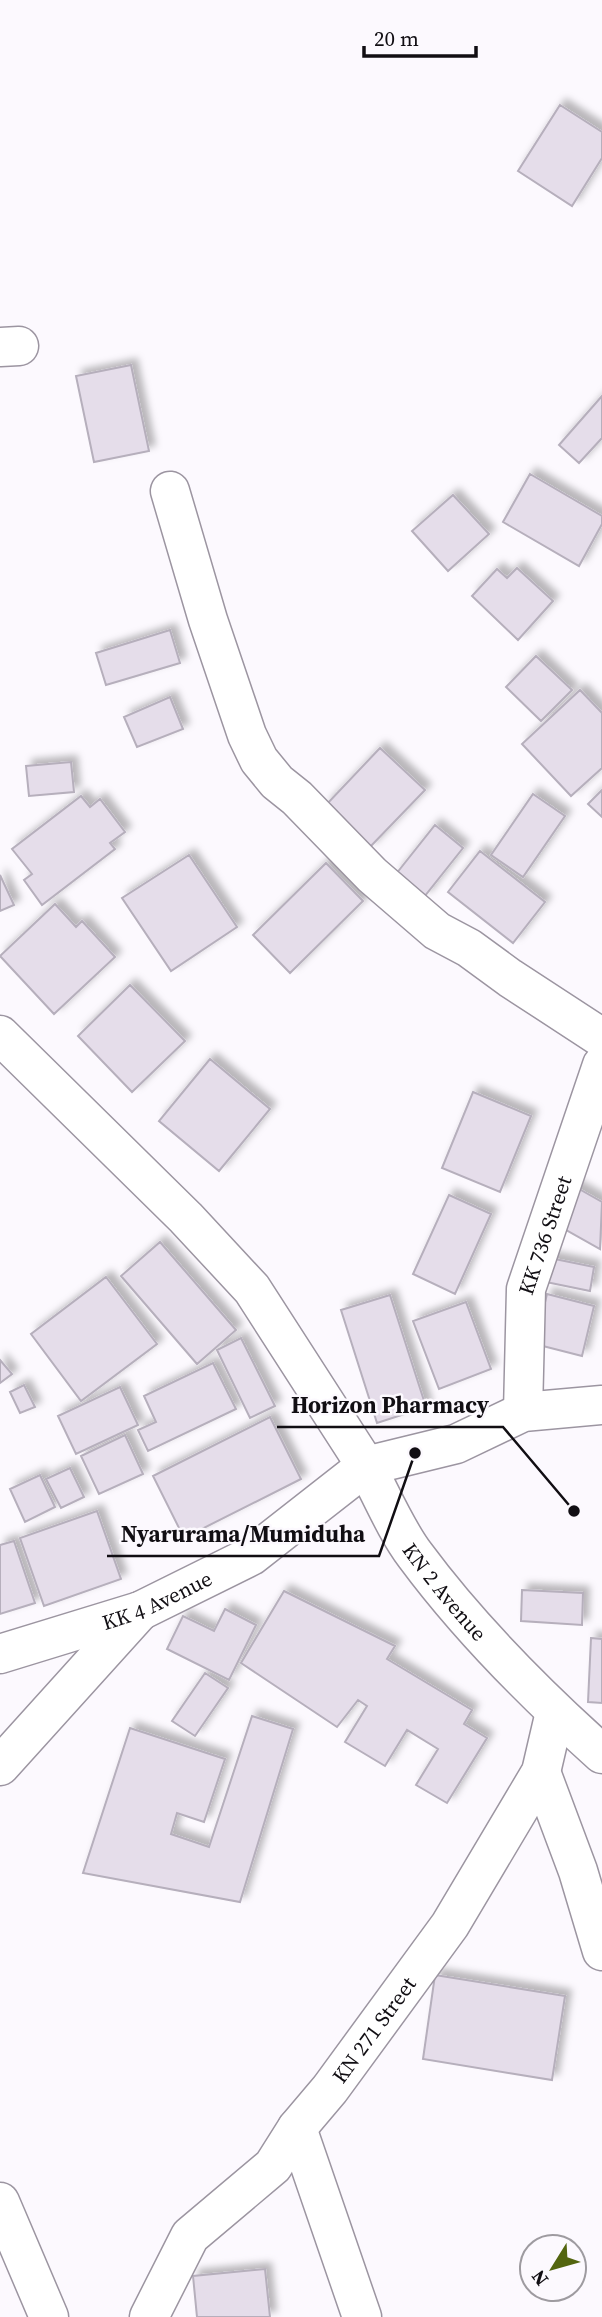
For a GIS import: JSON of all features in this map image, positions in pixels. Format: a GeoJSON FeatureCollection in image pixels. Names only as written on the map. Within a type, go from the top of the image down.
{"type":"FeatureCollection","features":[{"type":"Feature","properties":{"kind":"street"},"geometry":{"type":"LineString","coordinates":[[170,491],[208,620],[247,735],[259,760],[277,782],[372,875],[436,931],[469,948],[602,1038]]}},
{"type":"Feature","properties":{"kind":"street","name":"KN 2 Avenue"},"geometry":{"type":"LineString","coordinates":[[0,1035],[186,1219],[252,1289],[366,1466],[413,1553],[475,1628],[555,1712],[602,1754]]}},
{"type":"Feature","properties":{"kind":"street","name":"KK 736 Street"},"geometry":{"type":"LineString","coordinates":[[523,1412],[526,1289],[602,1065]]}},
{"type":"Feature","properties":{"kind":"street"},"geometry":{"type":"LineString","coordinates":[[366,1466],[456,1444],[523,1412],[602,1405]]}},
{"type":"Feature","properties":{"kind":"street","name":"KK 4 Avenue"},"geometry":{"type":"LineString","coordinates":[[0,1654],[140,1611],[251,1556],[366,1466]]}},
{"type":"Feature","properties":{"kind":"street"},"geometry":{"type":"LineString","coordinates":[[0,1766],[140,1611]]}},
{"type":"Feature","properties":{"kind":"street","name":"KN 271 Street"},"geometry":{"type":"LineString","coordinates":[[149,2317],[190,2236],[273,2166],[297,2128],[330,2089],[450,1925],[541,1772],[555,1712]]}},
{"type":"Feature","properties":{"kind":"street"},"geometry":{"type":"LineString","coordinates":[[541,1772],[578,1871],[602,1951]]}},
{"type":"Feature","properties":{"kind":"street"},"geometry":{"type":"LineString","coordinates":[[297,2128],[362,2317]]}},
{"type":"Feature","properties":{"kind":"street"},"geometry":{"type":"LineString","coordinates":[[0,2202],[49,2317]]}},
{"type":"Feature","properties":{"kind":"building"},"geometry":{"type":"Polygon","coordinates":[[[560,105],[602,132],[602,158],[572,206],[518,171],[560,105]]]}},
{"type":"Feature","properties":{"kind":"building"},"geometry":{"type":"Polygon","coordinates":[[[131,365],[149,451],[94,462],[76,376],[131,365]]]}},
{"type":"Feature","properties":{"kind":"building"},"geometry":{"type":"Polygon","coordinates":[[[602,396],[602,438],[579,463],[559,445],[602,396]]]}},
{"type":"Feature","properties":{"kind":"building"},"geometry":{"type":"Polygon","coordinates":[[[530,474],[602,516],[602,524],[579,566],[503,522],[530,474]]]}},
{"type":"Feature","properties":{"kind":"building"},"geometry":{"type":"Polygon","coordinates":[[[453,495],[489,534],[448,571],[412,531],[453,495]]]}},
{"type":"Feature","properties":{"kind":"building"},"geometry":{"type":"Polygon","coordinates":[[[517,568],[553,601],[518,640],[472,596],[497,569],[507,578],[517,568]]]}},
{"type":"Feature","properties":{"kind":"building"},"geometry":{"type":"Polygon","coordinates":[[[170,630],[180,663],[106,685],[96,653],[170,630]]]}},
{"type":"Feature","properties":{"kind":"building"},"geometry":{"type":"Polygon","coordinates":[[[536,656],[572,690],[541,721],[506,687],[536,656]]]}},
{"type":"Feature","properties":{"kind":"building"},"geometry":{"type":"Polygon","coordinates":[[[580,690],[602,713],[602,768],[571,796],[522,744],[580,690]]]}},
{"type":"Feature","properties":{"kind":"building"},"geometry":{"type":"Polygon","coordinates":[[[170,697],[183,729],[137,747],[124,717],[170,697]]]}},
{"type":"Feature","properties":{"kind":"building"},"geometry":{"type":"Polygon","coordinates":[[[380,748],[425,790],[369,848],[325,806],[380,748]]]}},
{"type":"Feature","properties":{"kind":"building"},"geometry":{"type":"Polygon","coordinates":[[[71,762],[74,792],[29,796],[26,766],[71,762]]]}},
{"type":"Feature","properties":{"kind":"building"},"geometry":{"type":"Polygon","coordinates":[[[602,790],[602,817],[588,804],[602,790]]]}},
{"type":"Feature","properties":{"kind":"building"},"geometry":{"type":"Polygon","coordinates":[[[533,794],[565,816],[523,877],[491,855],[533,794]]]}},
{"type":"Feature","properties":{"kind":"building"},"geometry":{"type":"Polygon","coordinates":[[[81,796],[90,807],[100,799],[125,832],[110,843],[115,849],[42,905],[24,880],[32,874],[12,849],[81,796]]]}},
{"type":"Feature","properties":{"kind":"building"},"geometry":{"type":"Polygon","coordinates":[[[435,825],[463,848],[424,897],[396,874],[435,825]]]}},
{"type":"Feature","properties":{"kind":"building"},"geometry":{"type":"Polygon","coordinates":[[[480,851],[545,902],[513,943],[448,892],[480,851]]]}},
{"type":"Feature","properties":{"kind":"building"},"geometry":{"type":"Polygon","coordinates":[[[189,855],[237,927],[171,971],[122,898],[189,855]]]}},
{"type":"Feature","properties":{"kind":"building"},"geometry":{"type":"Polygon","coordinates":[[[326,863],[363,901],[290,973],[253,935],[326,863]]]}},
{"type":"Feature","properties":{"kind":"building"},"geometry":{"type":"Polygon","coordinates":[[[0,875],[14,905],[0,911],[0,875]]]}},
{"type":"Feature","properties":{"kind":"building"},"geometry":{"type":"Polygon","coordinates":[[[55,904],[76,927],[82,921],[115,957],[54,1014],[0,956],[55,904]]]}},
{"type":"Feature","properties":{"kind":"building"},"geometry":{"type":"Polygon","coordinates":[[[130,985],[185,1041],[132,1092],[78,1036],[130,985]]]}},
{"type":"Feature","properties":{"kind":"building"},"geometry":{"type":"Polygon","coordinates":[[[210,1059],[270,1109],[219,1171],[159,1121],[210,1059]]]}},
{"type":"Feature","properties":{"kind":"building"},"geometry":{"type":"Polygon","coordinates":[[[473,1092],[531,1116],[500,1192],[442,1168],[473,1092]]]}},
{"type":"Feature","properties":{"kind":"building"},"geometry":{"type":"Polygon","coordinates":[[[572,1185],[602,1202],[600,1249],[552,1222],[572,1185]]]}},
{"type":"Feature","properties":{"kind":"building"},"geometry":{"type":"Polygon","coordinates":[[[449,1195],[491,1214],[455,1294],[413,1274],[449,1195]]]}},
{"type":"Feature","properties":{"kind":"building"},"geometry":{"type":"Polygon","coordinates":[[[160,1242],[236,1330],[197,1364],[121,1276],[160,1242]]]}},
{"type":"Feature","properties":{"kind":"building"},"geometry":{"type":"Polygon","coordinates":[[[545,1257],[594,1267],[590,1291],[541,1281],[545,1257]]]}},
{"type":"Feature","properties":{"kind":"building"},"geometry":{"type":"Polygon","coordinates":[[[106,1277],[157,1344],[81,1401],[31,1334],[106,1277]]]}},
{"type":"Feature","properties":{"kind":"building"},"geometry":{"type":"Polygon","coordinates":[[[547,1294],[594,1306],[582,1356],[535,1344],[547,1294]]]}},
{"type":"Feature","properties":{"kind":"building"},"geometry":{"type":"Polygon","coordinates":[[[390,1295],[426,1407],[377,1423],[341,1310],[390,1295]]]}},
{"type":"Feature","properties":{"kind":"building"},"geometry":{"type":"Polygon","coordinates":[[[466,1302],[491,1369],[439,1389],[413,1321],[466,1302]]]}},
{"type":"Feature","properties":{"kind":"building"},"geometry":{"type":"Polygon","coordinates":[[[241,1338],[275,1406],[250,1418],[217,1350],[241,1338]]]}},
{"type":"Feature","properties":{"kind":"building"},"geometry":{"type":"Polygon","coordinates":[[[0,1360],[12,1374],[0,1383],[0,1360]]]}},
{"type":"Feature","properties":{"kind":"building"},"geometry":{"type":"Polygon","coordinates":[[[213,1363],[236,1409],[148,1451],[138,1430],[156,1422],[144,1396],[213,1363]]]}},
{"type":"Feature","properties":{"kind":"building"},"geometry":{"type":"Polygon","coordinates":[[[24,1385],[35,1407],[20,1413],[10,1392],[24,1385]]]}},
{"type":"Feature","properties":{"kind":"building"},"geometry":{"type":"Polygon","coordinates":[[[120,1387],[138,1425],[76,1454],[58,1416],[120,1387]]]}},
{"type":"Feature","properties":{"kind":"building"},"geometry":{"type":"Polygon","coordinates":[[[270,1417],[301,1479],[184,1538],[153,1476],[270,1417]]]}},
{"type":"Feature","properties":{"kind":"building"},"geometry":{"type":"Polygon","coordinates":[[[125,1435],[143,1474],[99,1494],[81,1456],[125,1435]]]}},
{"type":"Feature","properties":{"kind":"building"},"geometry":{"type":"Polygon","coordinates":[[[70,1468],[84,1497],[61,1508],[46,1479],[70,1468]]]}},
{"type":"Feature","properties":{"kind":"building"},"geometry":{"type":"Polygon","coordinates":[[[40,1475],[55,1507],[25,1522],[10,1489],[40,1475]]]}},
{"type":"Feature","properties":{"kind":"building"},"geometry":{"type":"Polygon","coordinates":[[[97,1511],[121,1579],[44,1606],[20,1538],[97,1511]]]}},
{"type":"Feature","properties":{"kind":"building"},"geometry":{"type":"Polygon","coordinates":[[[14,1541],[35,1603],[0,1614],[0,1545],[14,1541]]]}},
{"type":"Feature","properties":{"kind":"building"},"geometry":{"type":"Polygon","coordinates":[[[522,1590],[583,1593],[582,1625],[521,1621],[522,1590]]]}},
{"type":"Feature","properties":{"kind":"building"},"geometry":{"type":"Polygon","coordinates":[[[284,1591],[395,1646],[387,1659],[472,1710],[464,1724],[487,1738],[447,1803],[416,1785],[438,1749],[407,1730],[385,1766],[345,1742],[367,1706],[358,1700],[337,1727],[241,1663],[284,1591]]]}},
{"type":"Feature","properties":{"kind":"building"},"geometry":{"type":"Polygon","coordinates":[[[225,1609],[256,1625],[229,1680],[167,1649],[183,1616],[214,1631],[225,1609]]]}},
{"type":"Feature","properties":{"kind":"building"},"geometry":{"type":"Polygon","coordinates":[[[591,1638],[602,1639],[602,1703],[588,1702],[591,1638]]]}},
{"type":"Feature","properties":{"kind":"building"},"geometry":{"type":"Polygon","coordinates":[[[205,1673],[228,1688],[195,1736],[172,1721],[205,1673]]]}},
{"type":"Feature","properties":{"kind":"building"},"geometry":{"type":"Polygon","coordinates":[[[252,1716],[293,1729],[240,1902],[83,1873],[130,1728],[225,1759],[204,1822],[177,1813],[171,1834],[209,1847],[252,1716]]]}},
{"type":"Feature","properties":{"kind":"building"},"geometry":{"type":"Polygon","coordinates":[[[435,1975],[565,1996],[552,2080],[423,2059],[435,1975]]]}},
{"type":"Feature","properties":{"kind":"building"},"geometry":{"type":"Polygon","coordinates":[[[265,2269],[270,2317],[197,2317],[193,2276],[265,2269]]]}},
{"type":"Feature","properties":{"kind":"place","name":"Nyarurama/Mumiduha"},"geometry":{"type":"Point","coordinates":[415,1453]}},
{"type":"Feature","properties":{"kind":"place","name":"Horizon Pharmacy"},"geometry":{"type":"Point","coordinates":[574,1511]}}]}
